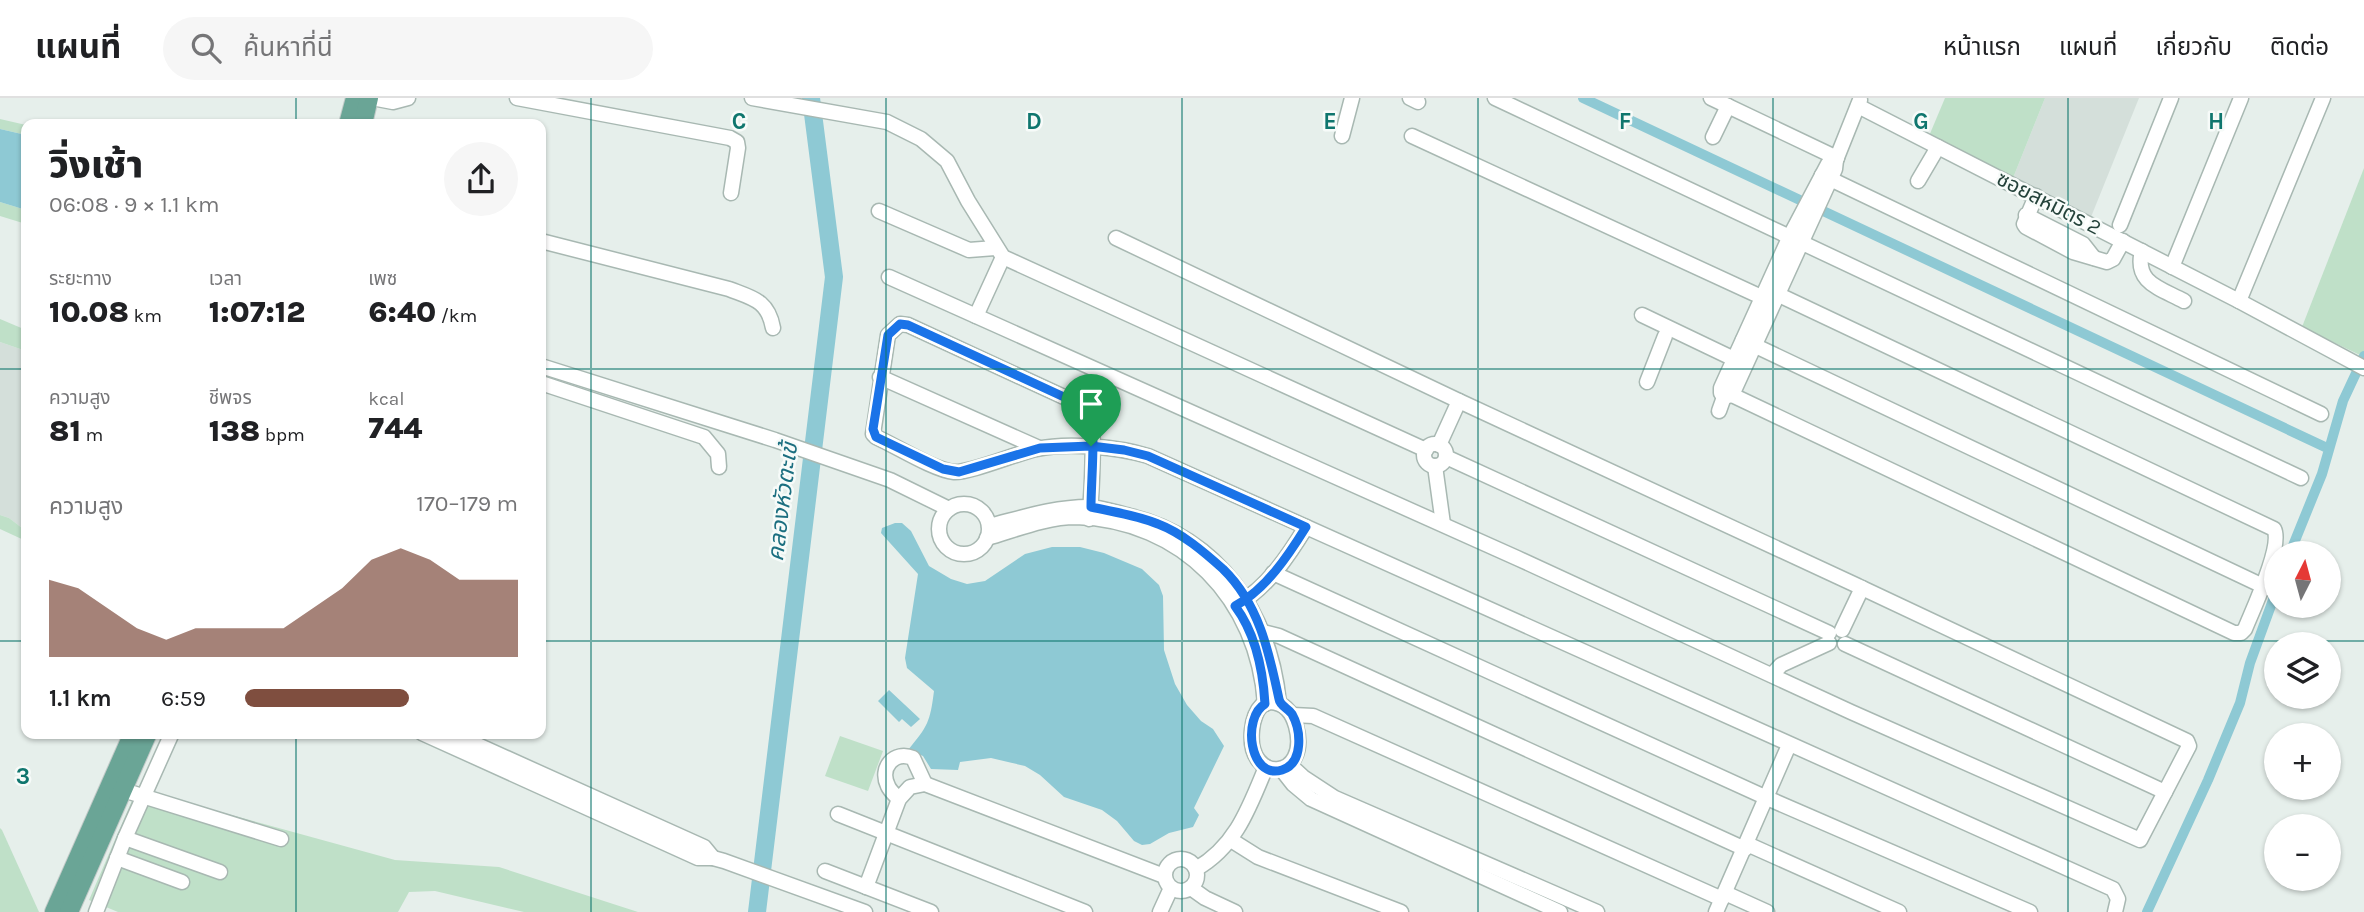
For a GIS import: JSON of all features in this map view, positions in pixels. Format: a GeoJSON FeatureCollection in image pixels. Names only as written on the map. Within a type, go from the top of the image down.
{"type":"FeatureCollection","features":[{"type":"Feature","properties":{"kind":"main road"},"geometry":{"type":"LineString","coordinates":[[349,119],[355,98]]}},
{"type":"Feature","properties":{"kind":"main road"},"geometry":{"type":"LineString","coordinates":[[365,119],[371,98]]}},
{"type":"Feature","properties":{"kind":"main road"},"geometry":{"type":"LineString","coordinates":[[54,912],[130,739]]}},
{"type":"Feature","properties":{"kind":"main road"},"geometry":{"type":"LineString","coordinates":[[69,912],[145,739]]}},
{"type":"Feature","properties":{"kind":"street"},"geometry":{"type":"LineString","coordinates":[[371,98],[393,102],[408,98]]}},
{"type":"Feature","properties":{"kind":"street"},"geometry":{"type":"LineString","coordinates":[[517,98],[730,138],[737,142],[738,148],[731,193]]}},
{"type":"Feature","properties":{"kind":"street"},"geometry":{"type":"LineString","coordinates":[[1342,136],[1352,98]]}},
{"type":"Feature","properties":{"kind":"street"},"geometry":{"type":"LineString","coordinates":[[1495,98],[2301,478]]}},
{"type":"Feature","properties":{"kind":"street"},"geometry":{"type":"LineString","coordinates":[[1711,98],[1836,159]]}},
{"type":"Feature","properties":{"kind":"street"},"geometry":{"type":"LineString","coordinates":[[2120,225],[2171,98]]}},
{"type":"Feature","properties":{"kind":"street"},"geometry":{"type":"LineString","coordinates":[[2172,267],[2241,98]]}},
{"type":"Feature","properties":{"kind":"street"},"geometry":{"type":"LineString","coordinates":[[2239,301],[2323,98]]}},
{"type":"Feature","properties":{"kind":"street"},"geometry":{"type":"LineString","coordinates":[[754,99],[887,122],[921,139],[947,161],[999,252],[976,316]]}},
{"type":"Feature","properties":{"kind":"street"},"geometry":{"type":"LineString","coordinates":[[1725,401],[1795,239],[1824,182],[1828,164],[1836,159],[1859,102]]}},
{"type":"Feature","properties":{"kind":"street","name":"ซอยสหมิตร 2"},"geometry":{"type":"LineString","coordinates":[[1859,102],[1938,147],[2364,368]]}},
{"type":"Feature","properties":{"kind":"street"},"geometry":{"type":"LineString","coordinates":[[1713,137],[1728,106]]}},
{"type":"Feature","properties":{"kind":"street"},"geometry":{"type":"LineString","coordinates":[[1412,136],[2274,529],[2277,541],[2263,586],[2245,629],[2241,633],[2234,633],[1725,401],[1721,390],[1732,363],[1749,343]]}},
{"type":"Feature","properties":{"kind":"street"},"geometry":{"type":"LineString","coordinates":[[1918,181],[1938,147]]}},
{"type":"Feature","properties":{"kind":"street"},"geometry":{"type":"LineString","coordinates":[[1824,182],[2321,414]]}},
{"type":"Feature","properties":{"kind":"street"},"geometry":{"type":"LineString","coordinates":[[2036,196],[2026,215],[2083,244],[2094,259],[2111,261],[2123,242]]}},
{"type":"Feature","properties":{"kind":"street"},"geometry":{"type":"LineString","coordinates":[[879,211],[969,250],[999,252],[2165,792]]}},
{"type":"Feature","properties":{"kind":"street"},"geometry":{"type":"LineString","coordinates":[[889,277],[1443,524],[1851,712],[2140,840],[2189,746],[2187,741],[1116,238]]}},
{"type":"Feature","properties":{"kind":"street"},"geometry":{"type":"LineString","coordinates":[[546,242],[729,289],[755,299],[766,308],[773,328]]}},
{"type":"Feature","properties":{"kind":"street"},"geometry":{"type":"LineString","coordinates":[[2142,251],[2140,270],[2145,279],[2184,301]]}},
{"type":"Feature","properties":{"kind":"street"},"geometry":{"type":"LineString","coordinates":[[1642,320],[1732,363],[1665,337],[1642,320]]}},
{"type":"Feature","properties":{"kind":"street"},"geometry":{"type":"LineString","coordinates":[[1090,513],[1091,446],[1090,409],[908,325],[900,324],[888,335],[873,433],[876,437],[943,469],[959,472],[1040,448],[1091,446],[1148,456],[2113,890],[2118,899],[2115,912]]}},
{"type":"Feature","properties":{"kind":"street"},"geometry":{"type":"LineString","coordinates":[[1647,382],[1665,337]]}},
{"type":"Feature","properties":{"kind":"street"},"geometry":{"type":"LineString","coordinates":[[1749,343],[2263,586]]}},
{"type":"Feature","properties":{"kind":"street"},"geometry":{"type":"LineString","coordinates":[[546,368],[775,440],[890,480],[949,509]]}},
{"type":"Feature","properties":{"kind":"street"},"geometry":{"type":"LineString","coordinates":[[880,377],[1040,448]]}},
{"type":"Feature","properties":{"kind":"street"},"geometry":{"type":"LineString","coordinates":[[546,385],[704,437],[718,454],[719,467]]}},
{"type":"Feature","properties":{"kind":"street"},"geometry":{"type":"LineString","coordinates":[[1443,524],[1436,455],[1459,401]]}},
{"type":"Feature","properties":{"kind":"street"},"geometry":{"type":"LineString","coordinates":[[988,532],[986,518],[974,506],[957,505],[949,509],[940,523],[939,531],[946,546],[961,553],[977,550],[988,532],[1043,512],[1090,513],[1157,523],[1178,533],[1225,572],[1241,603],[1272,703],[1293,715],[1313,716],[1721,901],[1767,912]]}},
{"type":"Feature","properties":{"kind":"street"},"geometry":{"type":"LineString","coordinates":[[1241,603],[1273,573],[1306,527]]}},
{"type":"Feature","properties":{"kind":"street"},"geometry":{"type":"LineString","coordinates":[[1273,573],[1768,798],[2030,912]]}},
{"type":"Feature","properties":{"kind":"street"},"geometry":{"type":"LineString","coordinates":[[1772,675],[1781,666],[1836,638],[1862,589]]}},
{"type":"Feature","properties":{"kind":"street"},"geometry":{"type":"LineString","coordinates":[[1241,603],[1263,632],[1275,674],[1272,703]]}},
{"type":"Feature","properties":{"kind":"street"},"geometry":{"type":"LineString","coordinates":[[1263,632],[1279,636],[1746,847],[1899,912]]}},
{"type":"Feature","properties":{"kind":"street"},"geometry":{"type":"LineString","coordinates":[[1272,703],[1257,710],[1251,737],[1260,764],[1271,770],[1286,767],[1297,755],[1299,744],[1293,715]]}},
{"type":"Feature","properties":{"kind":"street"},"geometry":{"type":"LineString","coordinates":[[96,912],[142,797],[169,739]]}},
{"type":"Feature","properties":{"kind":"street"},"geometry":{"type":"LineString","coordinates":[[452,739],[635,823],[698,858],[719,860],[865,912]]}},
{"type":"Feature","properties":{"kind":"street"},"geometry":{"type":"LineString","coordinates":[[1721,901],[1789,745]]}},
{"type":"Feature","properties":{"kind":"street"},"geometry":{"type":"LineString","coordinates":[[899,799],[888,788],[886,780],[888,764],[892,758],[900,755],[913,758],[925,784]]}},
{"type":"Feature","properties":{"kind":"street"},"geometry":{"type":"LineString","coordinates":[[1196,869],[1212,860],[1231,841],[1245,820],[1266,767]]}},
{"type":"Feature","properties":{"kind":"street"},"geometry":{"type":"LineString","coordinates":[[1286,767],[1335,798],[1470,863],[1560,912]]}},
{"type":"Feature","properties":{"kind":"street"},"geometry":{"type":"LineString","coordinates":[[866,887],[899,799],[910,787],[925,784],[1168,882],[1181,891],[1191,888],[1197,879],[1196,869],[1188,861],[1177,859],[1168,865],[1168,882],[1160,912]]}},
{"type":"Feature","properties":{"kind":"street"},"geometry":{"type":"LineString","coordinates":[[123,790],[281,839]]}},
{"type":"Feature","properties":{"kind":"street"},"geometry":{"type":"LineString","coordinates":[[838,814],[1086,912]]}},
{"type":"Feature","properties":{"kind":"street"},"geometry":{"type":"LineString","coordinates":[[125,838],[220,872]]}},
{"type":"Feature","properties":{"kind":"street"},"geometry":{"type":"LineString","coordinates":[[1231,841],[1258,857],[1401,912]]}},
{"type":"Feature","properties":{"kind":"street"},"geometry":{"type":"LineString","coordinates":[[117,858],[182,881]]}},
{"type":"Feature","properties":{"kind":"street"},"geometry":{"type":"LineString","coordinates":[[1470,863],[1597,912]]}},
{"type":"Feature","properties":{"kind":"street"},"geometry":{"type":"LineString","coordinates":[[825,871],[931,912]]}},
{"type":"Feature","properties":{"kind":"street"},"geometry":{"type":"LineString","coordinates":[[1191,888],[1235,912]]}},
{"type":"Feature","properties":{"kind":"shaded area"},"geometry":{"type":"Polygon","coordinates":[[[2045,98],[2139,98],[2091,217],[2013,178],[2045,98]]]}},
{"type":"Feature","properties":{"kind":"shaded area"},"geometry":{"type":"Polygon","coordinates":[[[0,342],[21,349],[21,527],[0,515],[0,342]]]}},
{"type":"Feature","properties":{"kind":"green space"},"geometry":{"type":"Polygon","coordinates":[[[1945,98],[2045,98],[2013,178],[1929,136],[1945,98]]]}},
{"type":"Feature","properties":{"kind":"green space"},"geometry":{"type":"Polygon","coordinates":[[[0,119],[21,124],[21,134],[0,129],[0,119]]]}},
{"type":"Feature","properties":{"kind":"green space"},"geometry":{"type":"Polygon","coordinates":[[[2364,168],[2364,357],[2302,327],[2364,168]]]}},
{"type":"Feature","properties":{"kind":"green space"},"geometry":{"type":"Polygon","coordinates":[[[0,202],[21,208],[21,222],[0,216],[0,202]]]}},
{"type":"Feature","properties":{"kind":"green space"},"geometry":{"type":"Polygon","coordinates":[[[0,319],[21,328],[21,349],[0,342],[0,319]]]}},
{"type":"Feature","properties":{"kind":"green space"},"geometry":{"type":"Polygon","coordinates":[[[0,515],[21,527],[21,539],[0,529],[0,515]]]}},
{"type":"Feature","properties":{"kind":"green space"},"geometry":{"type":"Polygon","coordinates":[[[840,736],[883,751],[868,791],[825,776],[840,736]]]}},
{"type":"Feature","properties":{"kind":"green space"},"geometry":{"type":"Polygon","coordinates":[[[137,789],[395,860],[499,867],[638,912],[524,912],[435,891],[409,892],[398,912],[118,912],[89,900],[137,789]]]}},
{"type":"Feature","properties":{"kind":"green space"},"geometry":{"type":"Polygon","coordinates":[[[0,828],[2,830],[39,912],[0,912],[0,828]]]}},
{"type":"Feature","properties":{"kind":"water"},"geometry":{"type":"Polygon","coordinates":[[[0,129],[21,134],[21,208],[0,202],[0,129]]]}},
{"type":"Feature","properties":{"kind":"water"},"geometry":{"type":"Polygon","coordinates":[[[902,523],[911,531],[929,566],[951,579],[967,584],[985,581],[1025,554],[1052,547],[1080,547],[1104,553],[1142,569],[1159,585],[1163,596],[1164,650],[1175,684],[1187,705],[1201,721],[1213,729],[1224,746],[1194,808],[1199,815],[1193,827],[1169,833],[1150,844],[1142,845],[1134,841],[1117,821],[1102,810],[1064,797],[1040,775],[1025,766],[991,758],[960,762],[958,770],[931,769],[923,756],[908,750],[927,723],[934,691],[907,668],[905,658],[918,574],[881,533],[882,528],[902,523]]]}},
{"type":"Feature","properties":{"kind":"water"},"geometry":{"type":"Polygon","coordinates":[[[889,690],[920,719],[911,727],[902,719],[899,722],[878,701],[889,690]]]}},
{"type":"Feature","properties":{"kind":"waterway","name":"คลองหัวตะเข้"},"geometry":{"type":"LineString","coordinates":[[757,912],[834,277],[811,98]]}},
{"type":"Feature","properties":{"kind":"waterway"},"geometry":{"type":"LineString","coordinates":[[1583,98],[2325,447]]}},
{"type":"Feature","properties":{"kind":"waterway"},"geometry":{"type":"LineString","coordinates":[[2295,541],[2322,474],[2343,401],[2364,356]]}},
{"type":"Feature","properties":{"kind":"waterway"},"geometry":{"type":"LineString","coordinates":[[2147,912],[2240,703],[2250,663],[2266,618]]}},
{"type":"Feature","properties":{"kind":"route"},"geometry":{"type":"LineString","coordinates":[[1091,446],[1040,448],[959,472],[943,469],[876,437],[873,429],[888,335],[900,324],[908,325],[1090,409],[1091,417],[1091,446],[1091,507],[1157,523],[1178,533],[1225,572],[1246,600],[1259,624],[1272,662],[1279,703],[1293,715],[1297,729],[1297,755],[1290,765],[1282,770],[1271,770],[1260,764],[1254,752],[1251,737],[1253,720],[1257,710],[1265,704],[1264,681],[1256,647],[1241,613],[1235,606],[1246,600],[1273,573],[1306,527],[1148,456],[1091,446]]}}]}
